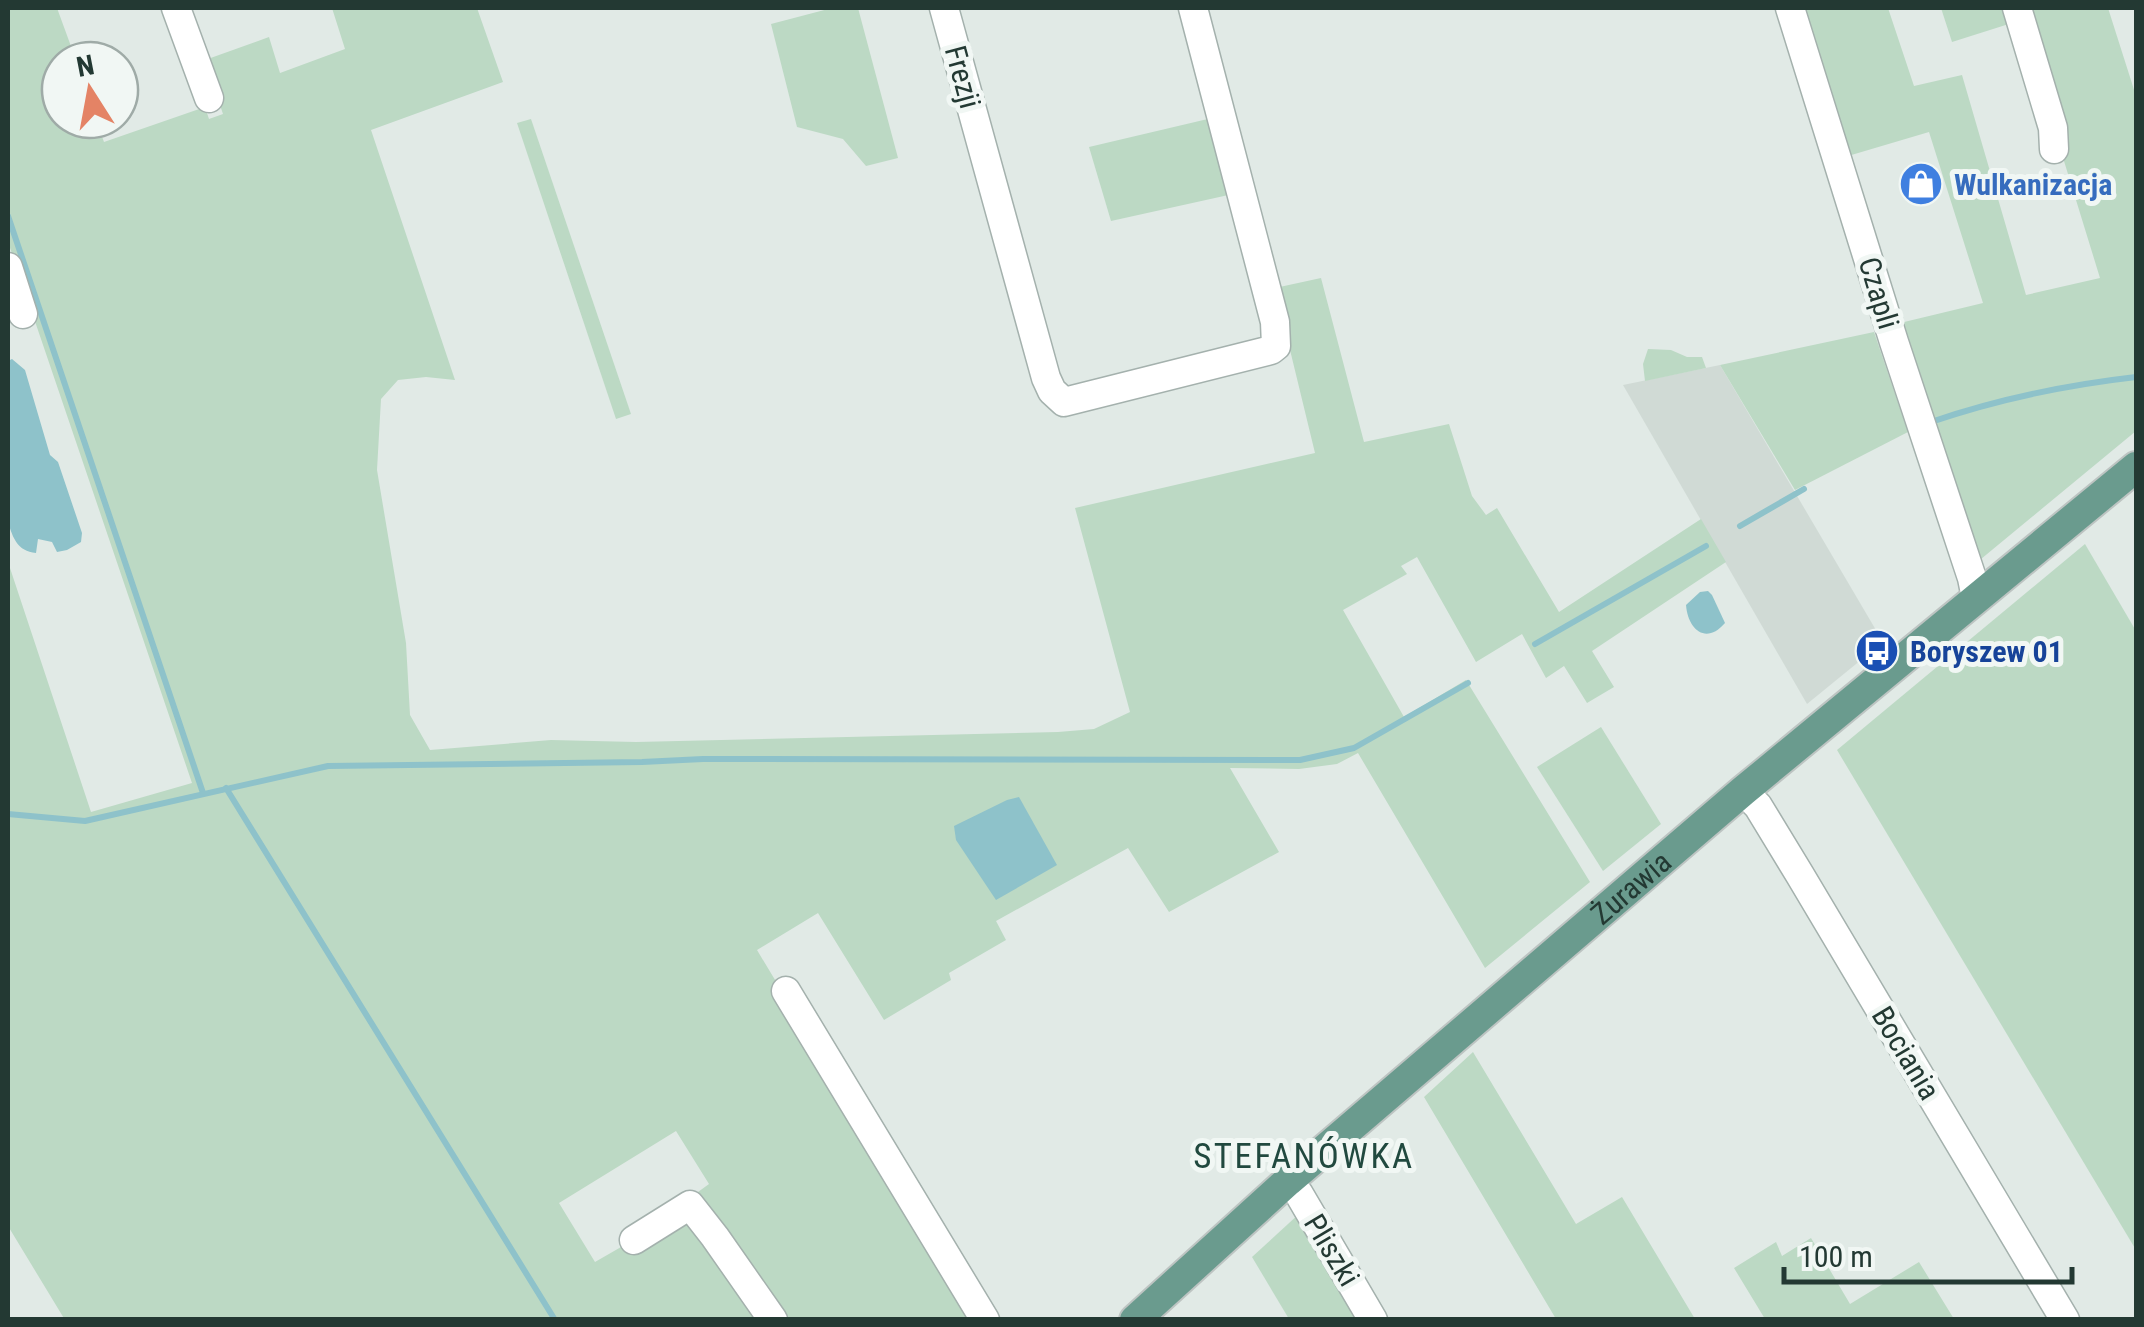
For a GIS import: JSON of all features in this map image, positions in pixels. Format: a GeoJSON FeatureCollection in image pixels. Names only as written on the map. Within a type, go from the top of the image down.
{"type":"FeatureCollection","features":[{"type":"Feature","properties":{"kind":"main road","name":"Żurawia"},"geometry":{"type":"LineString","coordinates":[[1134,1320],[1288,1181],[1974,588],[2134,474]]}},
{"type":"Feature","properties":{"kind":"street"},"geometry":{"type":"LineString","coordinates":[[176,8],[208,98]]}},
{"type":"Feature","properties":{"kind":"street","name":"Frezji"},"geometry":{"type":"LineString","coordinates":[[944,8],[1046,378],[1064,402],[1276,346],[1275,322],[1193,8]]}},
{"type":"Feature","properties":{"kind":"street","name":"Czapli"},"geometry":{"type":"LineString","coordinates":[[1790,8],[1974,588]]}},
{"type":"Feature","properties":{"kind":"street"},"geometry":{"type":"LineString","coordinates":[[2017,8],[2053,128],[2054,149]]}},
{"type":"Feature","properties":{"kind":"street"},"geometry":{"type":"LineString","coordinates":[[8,267],[23,314]]}},
{"type":"Feature","properties":{"kind":"street","name":"Bociania"},"geometry":{"type":"LineString","coordinates":[[1743,791],[1758,806],[1800,875],[2064,1320]]}},
{"type":"Feature","properties":{"kind":"street"},"geometry":{"type":"LineString","coordinates":[[786,991],[985,1320]]}},
{"type":"Feature","properties":{"kind":"street","name":"Pliszki"},"geometry":{"type":"LineString","coordinates":[[1288,1181],[1373,1320]]}},
{"type":"Feature","properties":{"kind":"street"},"geometry":{"type":"LineString","coordinates":[[634,1240],[690,1204],[773,1320]]}},
{"type":"Feature","properties":{"kind":"shaded area"},"geometry":{"type":"Polygon","coordinates":[[[1720,365],[1883,642],[1807,704],[1623,385],[1720,365]]]}},
{"type":"Feature","properties":{"kind":"green space"},"geometry":{"type":"Polygon","coordinates":[[[8,8],[57,8],[69,40],[40,40],[40,140],[104,142],[140,140],[140,130],[205,107],[209,119],[223,114],[205,60],[269,37],[280,73],[345,49],[332,8],[477,8],[503,82],[371,130],[455,380],[398,380],[381,399],[377,470],[406,643],[410,715],[430,750],[551,740],[636,742],[1058,732],[1094,729],[1130,712],[1075,508],[1315,453],[1275,288],[1321,278],[1364,442],[1449,424],[1472,496],[1486,515],[1497,508],[1559,612],[1701,519],[1726,562],[1592,651],[1614,687],[1587,703],[1564,666],[1546,678],[1522,634],[1476,662],[1417,557],[1401,566],[1407,574],[1343,610],[1404,717],[1466,680],[1590,882],[1485,968],[1358,753],[1337,764],[1299,769],[1230,768],[1279,852],[1169,912],[1128,848],[996,921],[1006,940],[949,973],[951,980],[884,1020],[818,913],[757,950],[979,1319],[65,1320],[8,1226],[8,562],[91,812],[192,783],[8,242],[8,8]],[[676,1131],[559,1203],[595,1262],[709,1184],[676,1131]]]}},
{"type":"Feature","properties":{"kind":"green space"},"geometry":{"type":"Polygon","coordinates":[[[832,8],[858,8],[898,158],[866,166],[843,139],[797,127],[771,24],[832,8]]]}},
{"type":"Feature","properties":{"kind":"green space"},"geometry":{"type":"Polygon","coordinates":[[[1803,8],[1888,8],[1914,86],[1962,75],[2026,295],[2100,278],[2064,161],[2062,137],[2025,8],[2108,8],[2136,96],[2136,431],[1975,564],[1900,323],[1983,303],[1929,132],[1848,156],[1803,8]]]}},
{"type":"Feature","properties":{"kind":"green space"},"geometry":{"type":"Polygon","coordinates":[[[1941,8],[2007,8],[2012,23],[1952,42],[1941,8]]]}},
{"type":"Feature","properties":{"kind":"green space"},"geometry":{"type":"Polygon","coordinates":[[[1212,118],[1233,194],[1111,221],[1089,147],[1212,118]]]}},
{"type":"Feature","properties":{"kind":"green space"},"geometry":{"type":"Polygon","coordinates":[[[531,119],[631,414],[616,419],[517,123],[531,119]]]}},
{"type":"Feature","properties":{"kind":"green space"},"geometry":{"type":"Polygon","coordinates":[[[1874,332],[1908,432],[1795,490],[1720,365],[1874,332]]]}},
{"type":"Feature","properties":{"kind":"green space"},"geometry":{"type":"Polygon","coordinates":[[[1648,349],[1702,357],[1706,368],[1645,381],[1643,364],[1648,349]]]}},
{"type":"Feature","properties":{"kind":"green space"},"geometry":{"type":"Polygon","coordinates":[[[2085,544],[2136,631],[2136,1250],[1837,750],[2085,544]]]}},
{"type":"Feature","properties":{"kind":"green space"},"geometry":{"type":"Polygon","coordinates":[[[1601,727],[1661,824],[1603,871],[1537,767],[1601,727]]]}},
{"type":"Feature","properties":{"kind":"green space"},"geometry":{"type":"Polygon","coordinates":[[[1473,1052],[1576,1224],[1622,1197],[1695,1319],[1556,1319],[1424,1097],[1473,1052]]]}},
{"type":"Feature","properties":{"kind":"green space"},"geometry":{"type":"Polygon","coordinates":[[[1300,1213],[1364,1319],[1289,1319],[1252,1257],[1300,1213]]]}},
{"type":"Feature","properties":{"kind":"green space"},"geometry":{"type":"Polygon","coordinates":[[[1811,1238],[1850,1304],[1919,1262],[1954,1319],[1765,1319],[1734,1268],[1776,1242],[1782,1256],[1811,1238]]]}},
{"type":"Feature","properties":{"kind":"water"},"geometry":{"type":"Polygon","coordinates":[[[12,359],[25,370],[50,455],[58,462],[82,533],[81,542],[67,550],[57,552],[52,542],[38,539],[36,553],[24,550],[8,522],[8,361],[12,359]]]}},
{"type":"Feature","properties":{"kind":"water"},"geometry":{"type":"Polygon","coordinates":[[[1708,591],[1725,623],[1705,634],[1690,621],[1686,605],[1700,592],[1708,591]]]}},
{"type":"Feature","properties":{"kind":"water"},"geometry":{"type":"Polygon","coordinates":[[[1019,797],[1057,865],[996,900],[956,840],[954,826],[1019,797]]]}},
{"type":"Feature","properties":{"kind":"waterway"},"geometry":{"type":"LineString","coordinates":[[8,216],[203,793]]}},
{"type":"Feature","properties":{"kind":"waterway"},"geometry":{"type":"LineString","coordinates":[[1931,422],[2032,394],[2136,377]]}},
{"type":"Feature","properties":{"kind":"waterway"},"geometry":{"type":"LineString","coordinates":[[1740,526],[1804,489]]}},
{"type":"Feature","properties":{"kind":"waterway"},"geometry":{"type":"LineString","coordinates":[[1535,644],[1706,546]]}},
{"type":"Feature","properties":{"kind":"waterway"},"geometry":{"type":"LineString","coordinates":[[8,814],[85,821],[328,766],[703,759],[1300,760],[1354,748],[1468,683]]}},
{"type":"Feature","properties":{"kind":"waterway"},"geometry":{"type":"LineString","coordinates":[[226,788],[555,1320]]}},
{"type":"Feature","properties":{"kind":"place","name":"Wulkanizacja"},"geometry":{"type":"Point","coordinates":[1921,184]}},
{"type":"Feature","properties":{"kind":"place","name":"Boryszew 01"},"geometry":{"type":"Point","coordinates":[1877,651]}},
{"type":"Feature","properties":{"kind":"district","name":"STEFANÓWKA"},"geometry":{"type":"Point","coordinates":[1304,1156]}}]}
